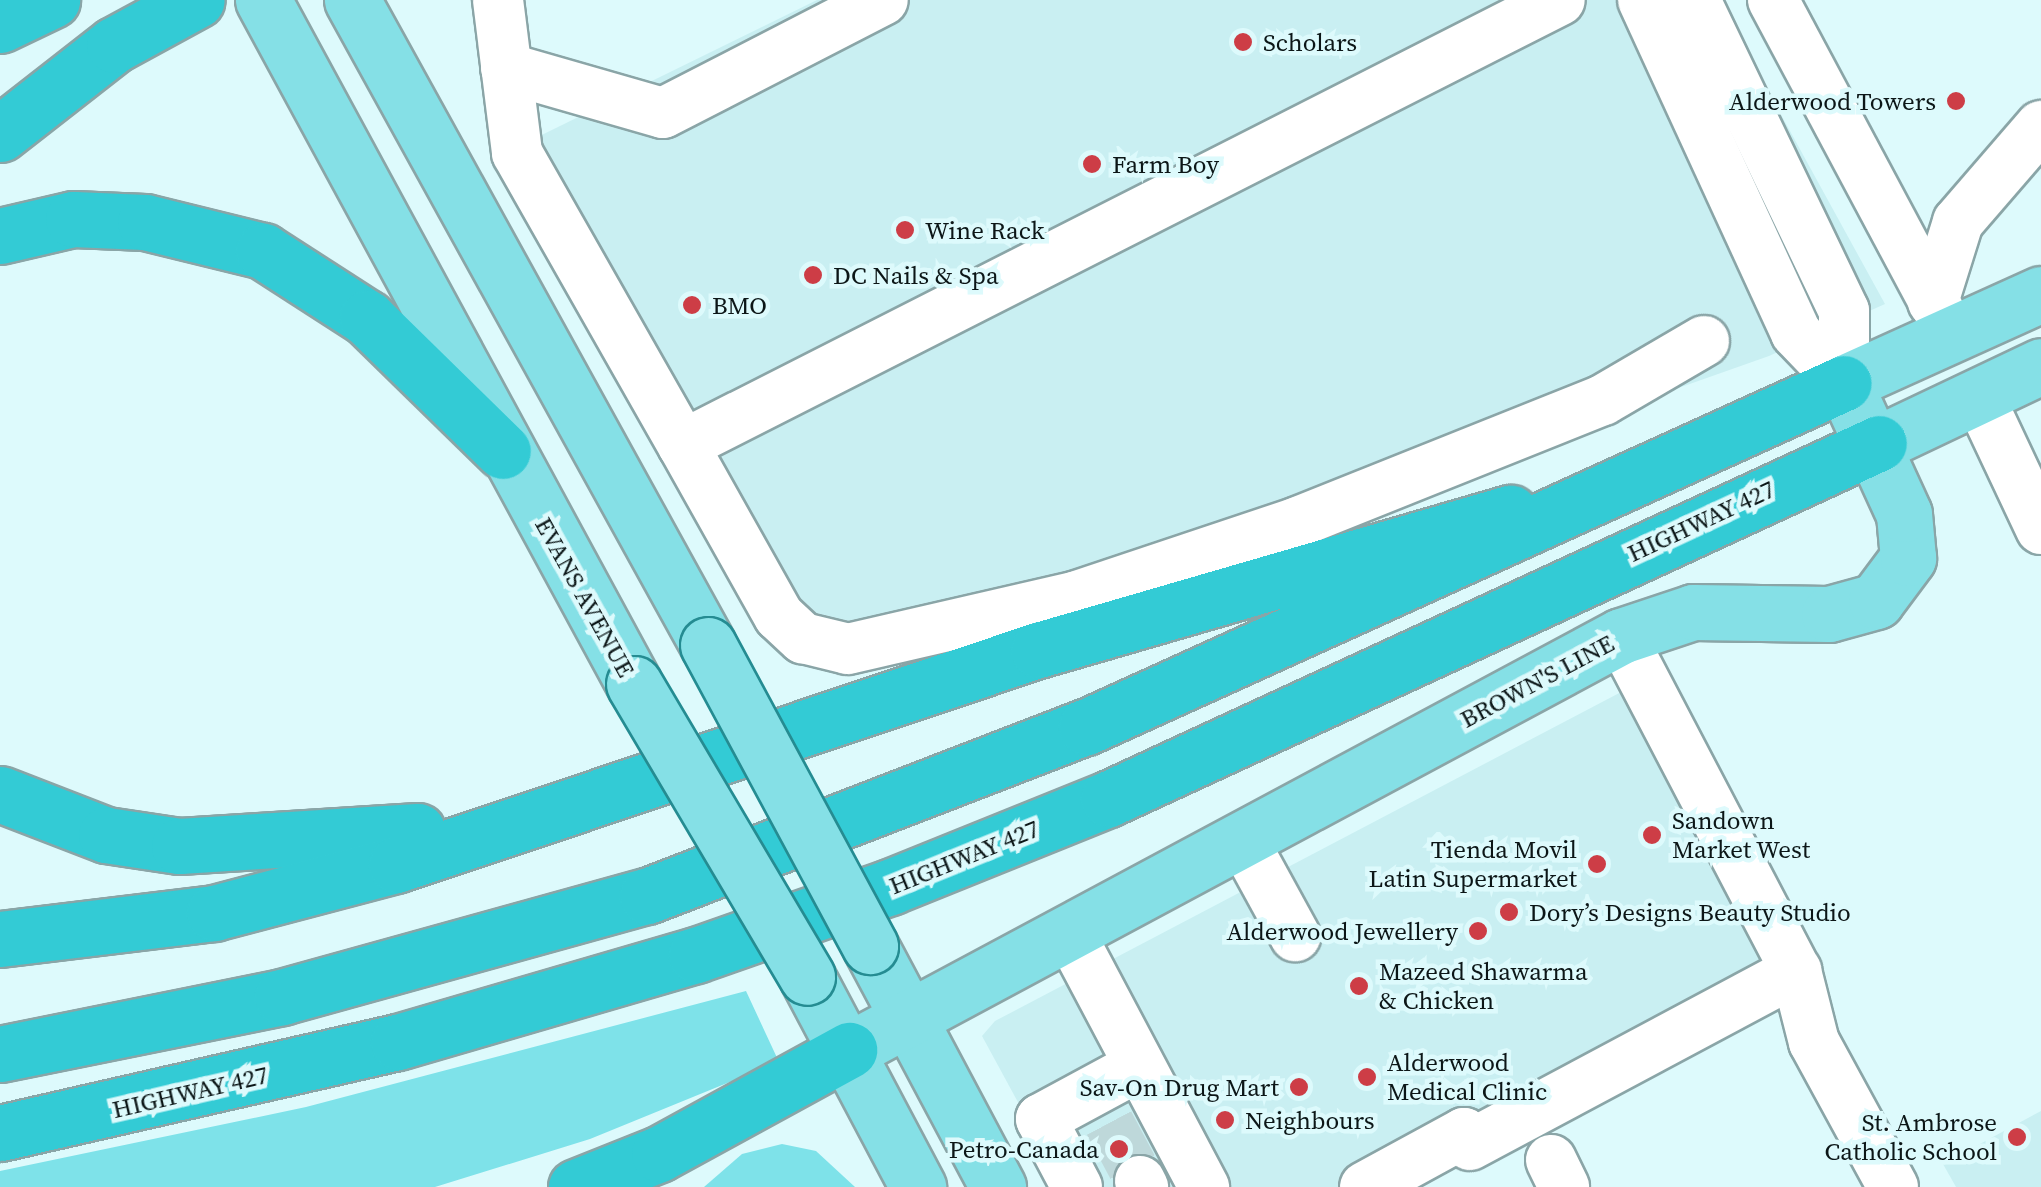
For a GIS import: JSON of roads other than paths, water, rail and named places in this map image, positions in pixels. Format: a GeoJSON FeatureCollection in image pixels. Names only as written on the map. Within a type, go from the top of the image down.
{"type":"FeatureCollection","features":[{"type":"Feature","properties":{"kind":"highway"},"geometry":{"type":"LineString","coordinates":[[0,21],[20,0]]}},
{"type":"Feature","properties":{"kind":"highway"},"geometry":{"type":"LineString","coordinates":[[0,21],[52,0]]}},
{"type":"Feature","properties":{"kind":"highway"},"geometry":{"type":"LineString","coordinates":[[0,134],[114,45],[197,0]]}},
{"type":"Feature","properties":{"kind":"highway"},"geometry":{"type":"LineString","coordinates":[[0,236],[73,219],[145,222],[263,251],[367,318],[504,452]]}},
{"type":"Feature","properties":{"kind":"highway"},"geometry":{"type":"LineString","coordinates":[[0,1054],[282,997],[647,896],[1086,728],[1588,504],[1844,382]]}},
{"type":"Feature","properties":{"kind":"highway","name":"HIGHWAY 427"},"geometry":{"type":"LineString","coordinates":[[0,1133],[506,1012],[890,887],[1108,799],[1808,471],[1878,444]]}},
{"type":"Feature","properties":{"kind":"highway"},"geometry":{"type":"LineString","coordinates":[[0,939],[214,912],[570,810],[1038,650],[1444,527],[1588,504]]}},
{"type":"Feature","properties":{"kind":"highway"},"geometry":{"type":"LineString","coordinates":[[0,794],[106,834],[249,848],[570,810]]}},
{"type":"Feature","properties":{"kind":"highway"},"geometry":{"type":"LineString","coordinates":[[576,1187],[659,1154],[849,1050]]}},
{"type":"Feature","properties":{"kind":"main road","name":"EVANS AVENUE"},"geometry":{"type":"LineString","coordinates":[[263,0],[504,452],[634,684],[849,1050],[918,1187]]}},
{"type":"Feature","properties":{"kind":"main road"},"geometry":{"type":"LineString","coordinates":[[352,0],[911,1016],[998,1187]]}},
{"type":"Feature","properties":{"kind":"main road"},"geometry":{"type":"LineString","coordinates":[[1844,382],[1943,319],[2041,294]]}},
{"type":"Feature","properties":{"kind":"main road"},"geometry":{"type":"LineString","coordinates":[[1878,444],[2041,366]]}},
{"type":"Feature","properties":{"kind":"main road","name":"BROWN'S LINE"},"geometry":{"type":"LineString","coordinates":[[849,1050],[1622,636],[1693,612],[1828,614],[1887,592],[1903,571],[1908,539],[1878,444],[1844,382]]}},
{"type":"Feature","properties":{"kind":"lane"},"geometry":{"type":"LineString","coordinates":[[498,0],[517,152],[779,616],[803,638],[848,649],[1077,596],[1298,522],[1604,400],[1704,341]]}},
{"type":"Feature","properties":{"kind":"lane"},"geometry":{"type":"LineString","coordinates":[[506,68],[663,113],[884,0]]}},
{"type":"Feature","properties":{"kind":"lane"},"geometry":{"type":"LineString","coordinates":[[683,445],[1560,0]]}},
{"type":"Feature","properties":{"kind":"lane"},"geometry":{"type":"LineString","coordinates":[[1643,0],[1796,333],[1844,382]]}},
{"type":"Feature","properties":{"kind":"lane"},"geometry":{"type":"LineString","coordinates":[[1694,0],[1844,311],[1844,382]]}},
{"type":"Feature","properties":{"kind":"lane"},"geometry":{"type":"LineString","coordinates":[[1774,0],[1943,319]]}},
{"type":"Feature","properties":{"kind":"lane"},"geometry":{"type":"LineString","coordinates":[[1943,319],[1958,222],[1997,166],[2041,126]]}},
{"type":"Feature","properties":{"kind":"lane"},"geometry":{"type":"LineString","coordinates":[[1979,397],[2041,528]]}},
{"type":"Feature","properties":{"kind":"lane"},"geometry":{"type":"LineString","coordinates":[[1622,636],[1796,971],[1814,1042],[1893,1187]]}},
{"type":"Feature","properties":{"kind":"lane"},"geometry":{"type":"LineString","coordinates":[[1242,839],[1295,936]]}},
{"type":"Feature","properties":{"kind":"lane"},"geometry":{"type":"LineString","coordinates":[[1069,932],[1204,1187]]}},
{"type":"Feature","properties":{"kind":"lane"},"geometry":{"type":"LineString","coordinates":[[1365,1187],[1464,1133],[1470,1145],[1796,971]]}},
{"type":"Feature","properties":{"kind":"lane"},"geometry":{"type":"LineString","coordinates":[[1077,1187],[1041,1119],[1100,1107],[1140,1066]]}},
{"type":"Feature","properties":{"kind":"tunnel"},"geometry":{"type":"LineString","coordinates":[[1109,1123],[1140,1181]]}},
{"type":"Feature","properties":{"kind":"place","name":"Scholars"},"geometry":{"type":"Point","coordinates":[1243,42]}},
{"type":"Feature","properties":{"kind":"place","name":"Alderwood Towers"},"geometry":{"type":"Point","coordinates":[1956,101]}},
{"type":"Feature","properties":{"kind":"place","name":"Farm Boy"},"geometry":{"type":"Point","coordinates":[1092,164]}},
{"type":"Feature","properties":{"kind":"place","name":"Wine Rack"},"geometry":{"type":"Point","coordinates":[905,230]}},
{"type":"Feature","properties":{"kind":"place","name":"DC Nails & Spa"},"geometry":{"type":"Point","coordinates":[813,275]}},
{"type":"Feature","properties":{"kind":"place","name":"BMO"},"geometry":{"type":"Point","coordinates":[692,305]}},
{"type":"Feature","properties":{"kind":"place","name":"Sandown Market West"},"geometry":{"type":"Point","coordinates":[1652,835]}},
{"type":"Feature","properties":{"kind":"place","name":"Tienda Movil Latin Supermarket"},"geometry":{"type":"Point","coordinates":[1597,864]}},
{"type":"Feature","properties":{"kind":"place","name":"Dory’s Designs Beauty Studio"},"geometry":{"type":"Point","coordinates":[1509,912]}},
{"type":"Feature","properties":{"kind":"place","name":"Alderwood Jewellery"},"geometry":{"type":"Point","coordinates":[1478,931]}},
{"type":"Feature","properties":{"kind":"place","name":"Mazeed Shawarma & Chicken"},"geometry":{"type":"Point","coordinates":[1359,986]}},
{"type":"Feature","properties":{"kind":"place","name":"Alderwood Medical Clinic"},"geometry":{"type":"Point","coordinates":[1367,1077]}},
{"type":"Feature","properties":{"kind":"place","name":"Sav-On Drug Mart"},"geometry":{"type":"Point","coordinates":[1299,1087]}},
{"type":"Feature","properties":{"kind":"place","name":"Neighbours"},"geometry":{"type":"Point","coordinates":[1225,1120]}},
{"type":"Feature","properties":{"kind":"place","name":"St. Ambrose Catholic School"},"geometry":{"type":"Point","coordinates":[2017,1137]}},
{"type":"Feature","properties":{"kind":"place","name":"Petro-Canada"},"geometry":{"type":"Point","coordinates":[1119,1149]}}]}
